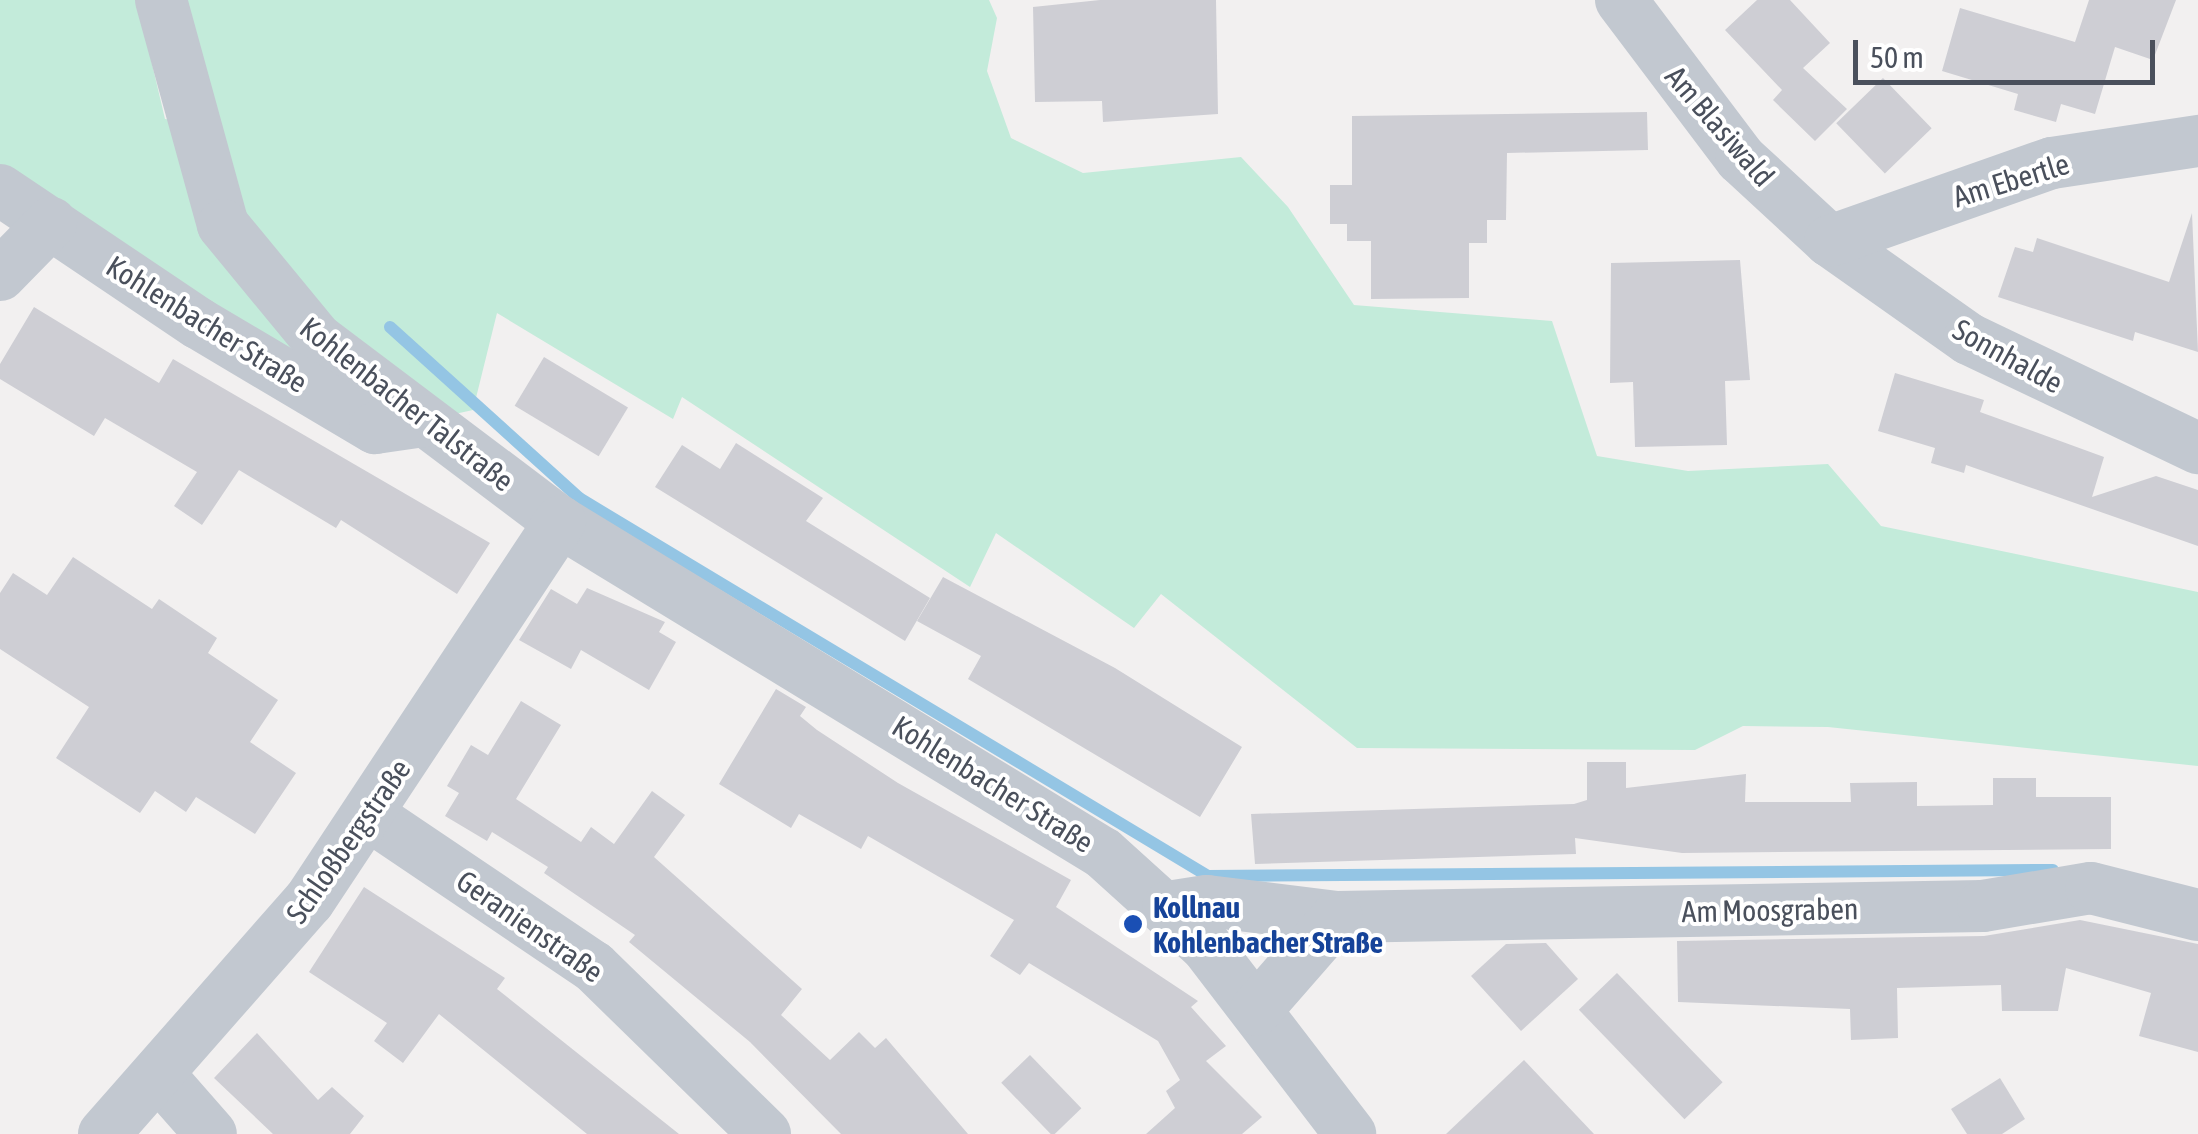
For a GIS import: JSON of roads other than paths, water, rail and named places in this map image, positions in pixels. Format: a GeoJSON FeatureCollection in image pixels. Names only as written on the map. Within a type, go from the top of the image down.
{"type":"FeatureCollection","features":[{"type":"Feature","properties":{"kind":"street","name":"Kohlenbacher Talstraße"},"geometry":{"type":"LineString","coordinates":[[161,0],[223,226],[316,339],[560,522]]}},
{"type":"Feature","properties":{"kind":"street","name":"Am Blasiwald"},"geometry":{"type":"LineString","coordinates":[[1621,0],[1741,159],[1830,241]]}},
{"type":"Feature","properties":{"kind":"street","name":"Am Ebertle"},"geometry":{"type":"LineString","coordinates":[[1830,241],[2052,163],[2198,141]]}},
{"type":"Feature","properties":{"kind":"street","name":"Kohlenbacher Straße"},"geometry":{"type":"LineString","coordinates":[[0,190],[375,428],[423,421]]}},
{"type":"Feature","properties":{"kind":"street"},"geometry":{"type":"LineString","coordinates":[[0,274],[51,223]]}},
{"type":"Feature","properties":{"kind":"street","name":"Sonnhalde"},"geometry":{"type":"LineString","coordinates":[[1830,241],[1970,338],[2198,448]]}},
{"type":"Feature","properties":{"kind":"street","name":"Kohlenbacher Straße"},"geometry":{"type":"LineString","coordinates":[[560,522],[1016,796],[1168,906],[1256,1010],[1344,1132]]}},
{"type":"Feature","properties":{"kind":"street","name":"Schloßbergstraße"},"geometry":{"type":"LineString","coordinates":[[104,1134],[160,1076],[309,901],[370,816],[560,522]]}},
{"type":"Feature","properties":{"kind":"street","name":"Geranienstraße"},"geometry":{"type":"LineString","coordinates":[[370,816],[594,967],[765,1134]]}},
{"type":"Feature","properties":{"kind":"street","name":"Am Moosgraben"},"geometry":{"type":"LineString","coordinates":[[1168,906],[1207,901],[1337,918],[1983,906],[2091,888],[2198,915]]}},
{"type":"Feature","properties":{"kind":"street"},"geometry":{"type":"LineString","coordinates":[[1256,1010],[1337,918]]}},
{"type":"Feature","properties":{"kind":"street"},"geometry":{"type":"LineString","coordinates":[[160,1076],[212,1134]]}},
{"type":"Feature","properties":{"kind":"waterway"},"geometry":{"type":"LineString","coordinates":[[390,327],[579,498],[1208,876],[2053,870]]}},
{"type":"Feature","properties":{"kind":"place","name":"Kollnau Kohlenbacher Straße"},"geometry":{"type":"Point","coordinates":[1133,924]}}]}
